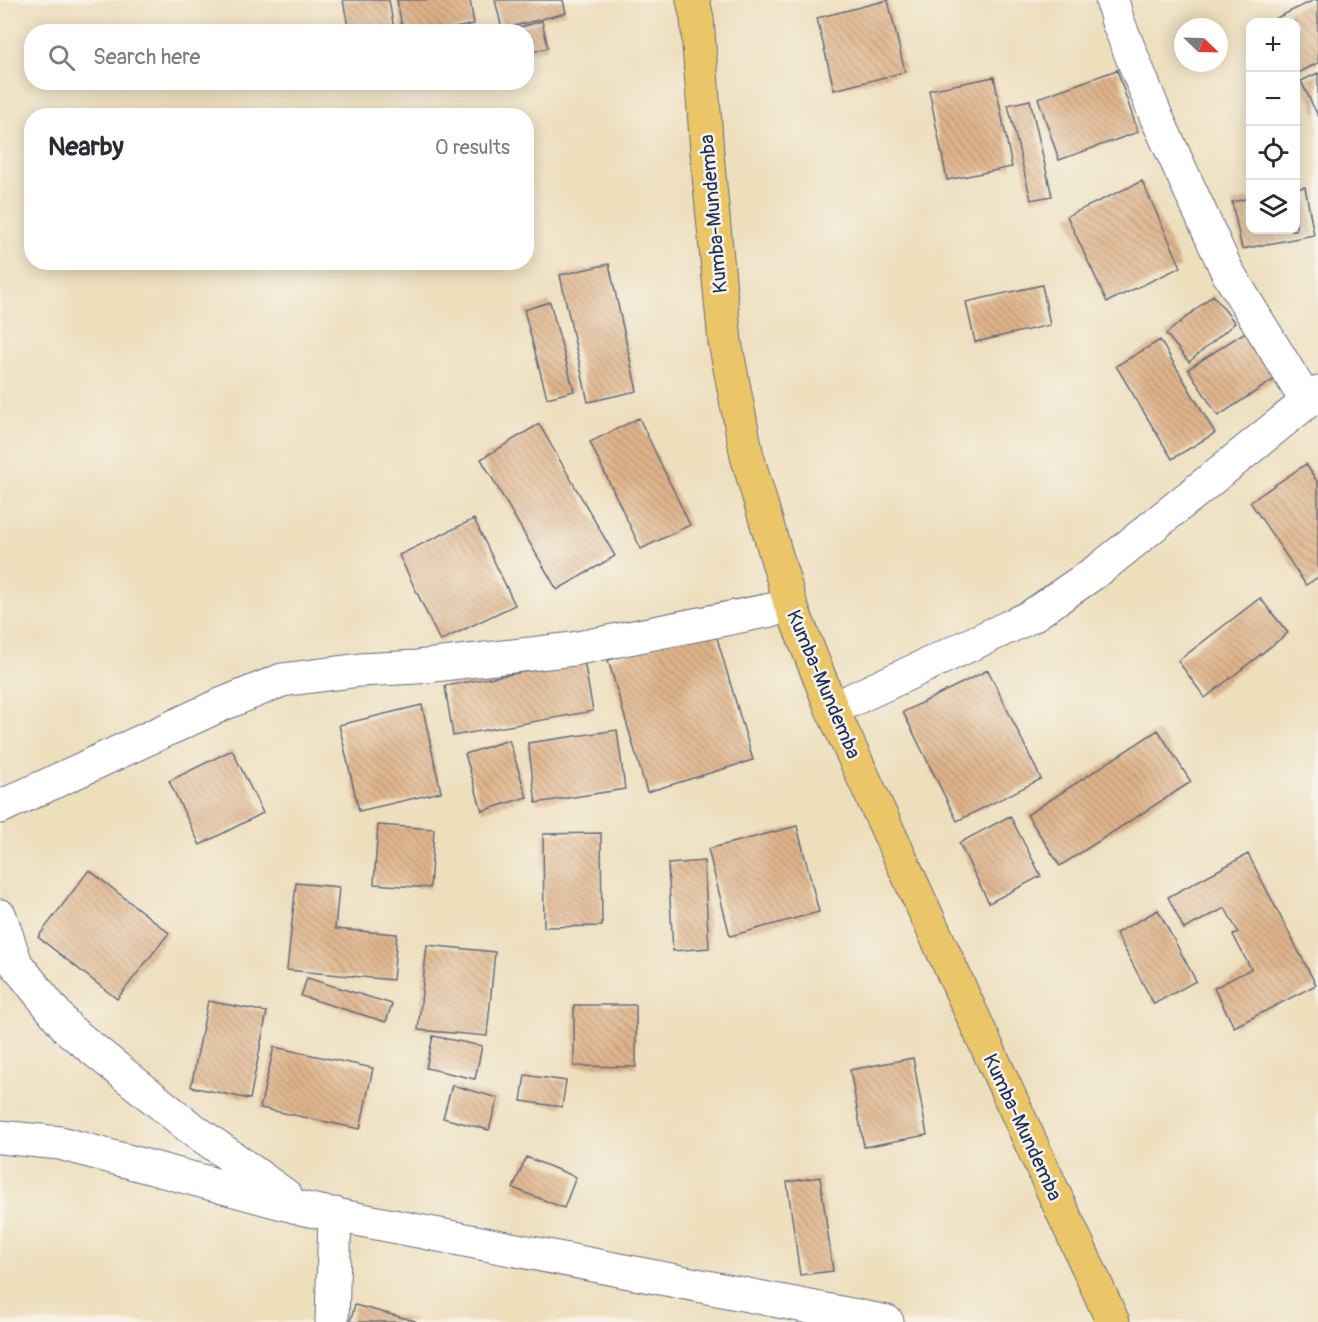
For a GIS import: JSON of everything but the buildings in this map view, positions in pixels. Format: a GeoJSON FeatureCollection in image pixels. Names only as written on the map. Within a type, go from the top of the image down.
{"type":"FeatureCollection","features":[{"type":"Feature","properties":{"kind":"highway","name":"Kumba-Mundemba"},"geometry":{"type":"LineString","coordinates":[[693,0],[697,18],[725,342],[747,456],[790,606],[832,710],[1113,1322]]}},
{"type":"Feature","properties":{"kind":"street"},"geometry":{"type":"LineString","coordinates":[[832,710],[1030,617],[1101,568],[1312,397],[1227,271],[1156,116],[1118,22],[1112,0]]}},
{"type":"Feature","properties":{"kind":"street"},"geometry":{"type":"LineString","coordinates":[[0,807],[218,706],[282,680],[573,649],[790,606]]}},
{"type":"Feature","properties":{"kind":"street"},"geometry":{"type":"LineString","coordinates":[[0,916],[16,964],[68,1029],[188,1125],[320,1211]]}},
{"type":"Feature","properties":{"kind":"street"},"geometry":{"type":"LineString","coordinates":[[0,1137],[60,1143],[320,1211],[887,1322]]}},
{"type":"Feature","properties":{"kind":"street"},"geometry":{"type":"LineString","coordinates":[[320,1211],[332,1322]]}}]}
